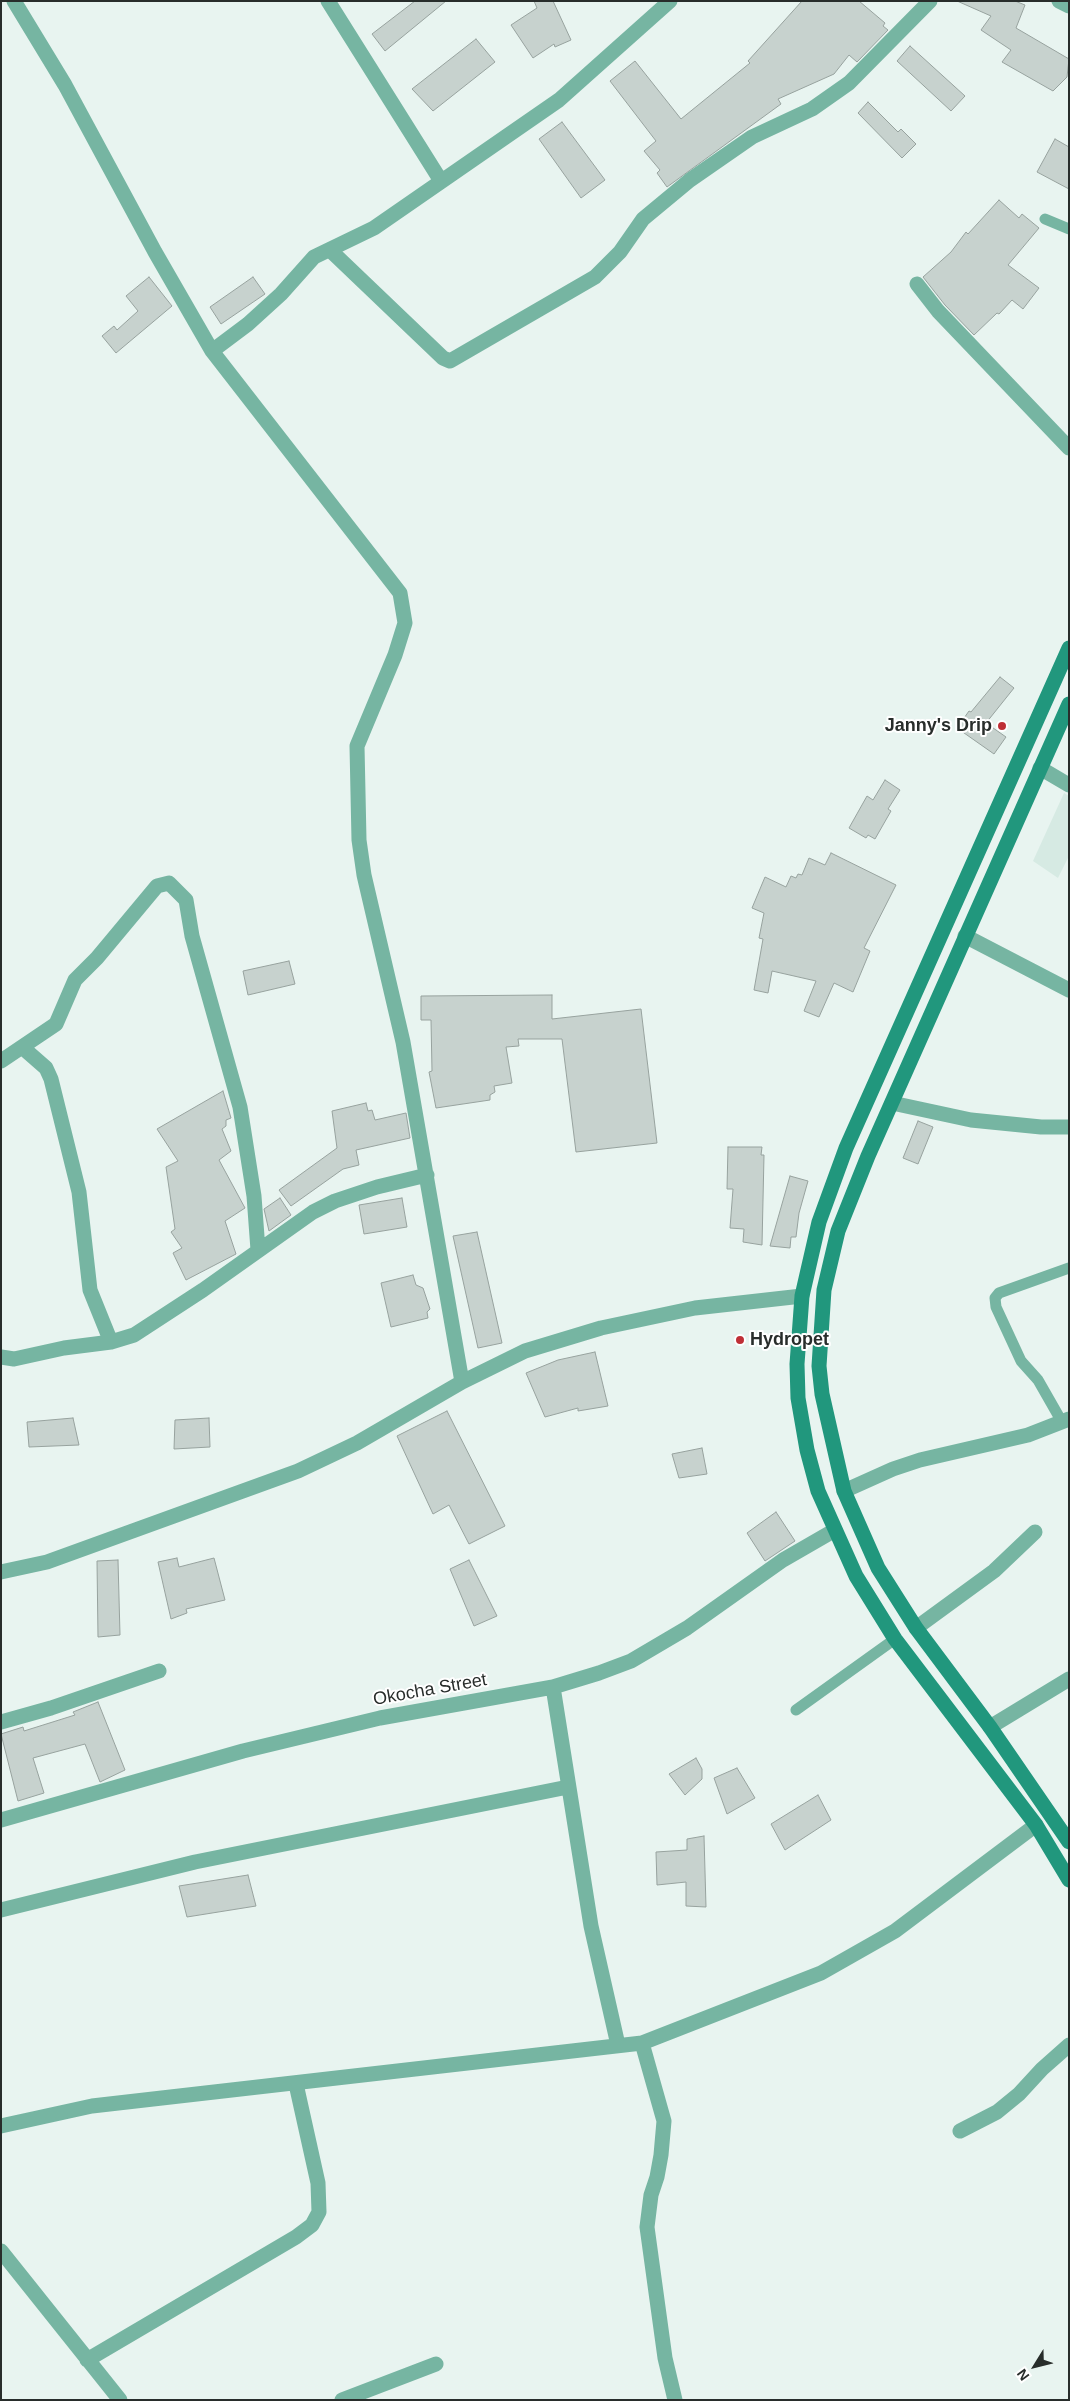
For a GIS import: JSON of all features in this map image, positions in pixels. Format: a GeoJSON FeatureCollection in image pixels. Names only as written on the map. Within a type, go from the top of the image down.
{"type":"FeatureCollection","features":[{"type":"Feature","properties":{"kind":"main road"},"geometry":{"type":"LineString","coordinates":[[1069,648],[846,1148],[819,1222],[802,1296],[797,1364],[798,1398],[807,1450],[818,1490],[856,1576],[895,1639],[1036,1825],[1069,1880]]}},
{"type":"Feature","properties":{"kind":"main road"},"geometry":{"type":"LineString","coordinates":[[1069,704],[892,1103],[838,1230],[824,1290],[820,1366],[822,1394],[844,1491],[878,1568],[916,1628],[990,1727],[1069,1842]]}},
{"type":"Feature","properties":{"kind":"street"},"geometry":{"type":"LineString","coordinates":[[14,1],[65,85],[155,252],[212,351],[400,593],[405,624],[391,664],[357,746],[359,840],[364,875],[403,1042],[462,1382]]}},
{"type":"Feature","properties":{"kind":"street"},"geometry":{"type":"LineString","coordinates":[[328,1],[441,181]]}},
{"type":"Feature","properties":{"kind":"street"},"geometry":{"type":"LineString","coordinates":[[212,351],[248,324],[281,294],[314,257],[374,228],[559,100],[670,1]]}},
{"type":"Feature","properties":{"kind":"street"},"geometry":{"type":"LineString","coordinates":[[330,250],[443,358],[450,361],[595,277],[620,252],[643,219],[690,180],[752,137],[812,109],[849,83],[930,1]]}},
{"type":"Feature","properties":{"kind":"street"},"geometry":{"type":"LineString","coordinates":[[1059,1],[1069,6]]}},
{"type":"Feature","properties":{"kind":"street"},"geometry":{"type":"LineString","coordinates":[[917,284],[938,311],[1069,448]]}},
{"type":"Feature","properties":{"kind":"street"},"geometry":{"type":"LineString","coordinates":[[1040,768],[1069,785]]}},
{"type":"Feature","properties":{"kind":"street"},"geometry":{"type":"LineString","coordinates":[[1,1061],[56,1024],[75,980],[98,958],[157,886],[169,883],[186,900],[192,936],[240,1107],[254,1196],[258,1250]]}},
{"type":"Feature","properties":{"kind":"street"},"geometry":{"type":"LineString","coordinates":[[966,936],[1069,990]]}},
{"type":"Feature","properties":{"kind":"street"},"geometry":{"type":"LineString","coordinates":[[22,1047],[46,1068],[51,1079],[79,1192],[90,1290],[111,1342]]}},
{"type":"Feature","properties":{"kind":"street"},"geometry":{"type":"LineString","coordinates":[[892,1103],[971,1120],[1041,1127],[1069,1127]]}},
{"type":"Feature","properties":{"kind":"street"},"geometry":{"type":"LineString","coordinates":[[1,1357],[14,1358],[64,1348],[111,1342],[134,1335],[313,1212],[335,1201],[377,1187],[427,1175]]}},
{"type":"Feature","properties":{"kind":"street"},"geometry":{"type":"LineString","coordinates":[[1,1572],[47,1562],[298,1471],[357,1443],[462,1382],[525,1351],[602,1328],[695,1308],[802,1296]]}},
{"type":"Feature","properties":{"kind":"street"},"geometry":{"type":"LineString","coordinates":[[844,1491],[893,1469],[920,1460],[1028,1435],[1065,1420]]}},
{"type":"Feature","properties":{"kind":"street","name":"Okocha Street"},"geometry":{"type":"LineString","coordinates":[[1,1820],[243,1751],[380,1718],[553,1687],[631,1661],[687,1628],[783,1560],[835,1530]]}},
{"type":"Feature","properties":{"kind":"street"},"geometry":{"type":"LineString","coordinates":[[916,1628],[994,1571],[1035,1532]]}},
{"type":"Feature","properties":{"kind":"street"},"geometry":{"type":"LineString","coordinates":[[1,1722],[51,1708],[159,1671]]}},
{"type":"Feature","properties":{"kind":"street"},"geometry":{"type":"LineString","coordinates":[[990,1727],[1069,1679]]}},
{"type":"Feature","properties":{"kind":"street"},"geometry":{"type":"LineString","coordinates":[[553,1687],[592,1926],[618,2045]]}},
{"type":"Feature","properties":{"kind":"street"},"geometry":{"type":"LineString","coordinates":[[1,1910],[195,1862],[568,1787]]}},
{"type":"Feature","properties":{"kind":"street"},"geometry":{"type":"LineString","coordinates":[[1,2126],[92,2106],[642,2043],[821,1973],[895,1930],[1036,1825]]}},
{"type":"Feature","properties":{"kind":"street"},"geometry":{"type":"LineString","coordinates":[[642,2043],[664,2121],[658,2177],[651,2195],[648,2228],[665,2358],[674,2400]]}},
{"type":"Feature","properties":{"kind":"street"},"geometry":{"type":"LineString","coordinates":[[960,2131],[997,2112],[1019,2094],[1042,2069],[1069,2045]]}},
{"type":"Feature","properties":{"kind":"street"},"geometry":{"type":"LineString","coordinates":[[87,2360],[296,2237],[312,2225],[319,2212],[318,2183],[296,2084]]}},
{"type":"Feature","properties":{"kind":"street"},"geometry":{"type":"LineString","coordinates":[[1,2251],[120,2400]]}},
{"type":"Feature","properties":{"kind":"street"},"geometry":{"type":"LineString","coordinates":[[342,2400],[436,2364]]}},
{"type":"Feature","properties":{"kind":"lane"},"geometry":{"type":"LineString","coordinates":[[1046,219],[1069,229]]}},
{"type":"Feature","properties":{"kind":"lane"},"geometry":{"type":"LineString","coordinates":[[1065,1420],[1038,1380],[1021,1361],[996,1306],[996,1298],[999,1293],[1069,1268]]}},
{"type":"Feature","properties":{"kind":"lane"},"geometry":{"type":"LineString","coordinates":[[796,1710],[895,1639]]}},
{"type":"Feature","properties":{"kind":"shaded area"},"geometry":{"type":"Polygon","coordinates":[[[1064,793],[1069,796],[1069,856],[1058,878],[1033,861],[1064,793]]]}},
{"type":"Feature","properties":{"kind":"building"},"geometry":{"type":"Polygon","coordinates":[[[415,1],[446,1],[385,51],[372,34],[415,1]]]}},
{"type":"Feature","properties":{"kind":"building"},"geometry":{"type":"Polygon","coordinates":[[[534,1],[553,1],[571,40],[555,47],[554,44],[533,58],[511,25],[537,8],[534,1]]]}},
{"type":"Feature","properties":{"kind":"building"},"geometry":{"type":"Polygon","coordinates":[[[802,1],[859,1],[885,23],[883,26],[888,30],[857,62],[849,55],[834,74],[778,99],[781,104],[667,187],[657,173],[660,170],[644,151],[656,141],[610,81],[635,61],[681,119],[750,63],[748,61],[802,1]]]}},
{"type":"Feature","properties":{"kind":"building"},"geometry":{"type":"Polygon","coordinates":[[[957,1],[1015,1],[1025,5],[1016,28],[1069,59],[1067,77],[1053,91],[1002,62],[1011,50],[981,30],[991,16],[957,1]]]}},
{"type":"Feature","properties":{"kind":"building"},"geometry":{"type":"Polygon","coordinates":[[[476,39],[495,62],[433,111],[412,89],[476,39]]]}},
{"type":"Feature","properties":{"kind":"building"},"geometry":{"type":"Polygon","coordinates":[[[910,46],[965,96],[951,111],[897,61],[910,46]]]}},
{"type":"Feature","properties":{"kind":"building"},"geometry":{"type":"Polygon","coordinates":[[[868,102],[898,132],[901,129],[916,144],[902,158],[858,113],[868,102]]]}},
{"type":"Feature","properties":{"kind":"building"},"geometry":{"type":"Polygon","coordinates":[[[562,122],[605,180],[581,198],[539,139],[562,122]]]}},
{"type":"Feature","properties":{"kind":"building"},"geometry":{"type":"Polygon","coordinates":[[[1055,139],[1069,147],[1069,189],[1037,172],[1055,139]]]}},
{"type":"Feature","properties":{"kind":"building"},"geometry":{"type":"Polygon","coordinates":[[[999,200],[1019,218],[1022,214],[1039,228],[1008,265],[1039,288],[1023,309],[1012,300],[974,335],[945,305],[923,277],[951,252],[966,232],[968,234],[999,200]]]}},
{"type":"Feature","properties":{"kind":"building"},"geometry":{"type":"Polygon","coordinates":[[[149,277],[172,306],[116,353],[102,336],[114,326],[117,330],[138,311],[126,296],[149,277]]]}},
{"type":"Feature","properties":{"kind":"building"},"geometry":{"type":"Polygon","coordinates":[[[253,277],[265,294],[221,324],[210,307],[253,277]]]}},
{"type":"Feature","properties":{"kind":"building"},"geometry":{"type":"Polygon","coordinates":[[[1000,677],[1014,688],[986,723],[1006,737],[994,754],[957,728],[969,711],[971,712],[1000,677]]]}},
{"type":"Feature","properties":{"kind":"building"},"geometry":{"type":"Polygon","coordinates":[[[885,780],[900,790],[888,809],[891,811],[875,839],[868,835],[866,838],[849,828],[867,796],[873,800],[885,780]]]}},
{"type":"Feature","properties":{"kind":"building"},"geometry":{"type":"Polygon","coordinates":[[[831,853],[896,885],[864,948],[870,951],[853,992],[834,983],[819,1017],[804,1011],[816,981],[772,971],[768,993],[754,990],[763,939],[759,938],[764,913],[752,908],[765,877],[786,887],[791,876],[796,878],[798,874],[802,875],[809,858],[825,865],[831,853]]]}},
{"type":"Feature","properties":{"kind":"building"},"geometry":{"type":"Polygon","coordinates":[[[289,961],[295,984],[248,995],[243,971],[289,961]]]}},
{"type":"Feature","properties":{"kind":"building"},"geometry":{"type":"Polygon","coordinates":[[[552,995],[552,1019],[641,1009],[657,1143],[576,1152],[562,1039],[518,1039],[519,1046],[506,1047],[512,1083],[494,1086],[495,1092],[490,1095],[490,1100],[436,1108],[429,1072],[432,1071],[431,1020],[421,1020],[421,996],[552,995]]]}},
{"type":"Feature","properties":{"kind":"building"},"geometry":{"type":"Polygon","coordinates":[[[223,1091],[231,1118],[226,1120],[226,1126],[222,1129],[231,1151],[219,1160],[245,1208],[225,1221],[236,1254],[186,1280],[173,1253],[182,1248],[171,1232],[175,1229],[166,1167],[178,1161],[157,1129],[223,1091]]]}},
{"type":"Feature","properties":{"kind":"building"},"geometry":{"type":"Polygon","coordinates":[[[366,1103],[368,1111],[372,1110],[375,1120],[406,1113],[410,1138],[356,1150],[359,1165],[343,1169],[291,1206],[279,1190],[337,1148],[332,1111],[366,1103]]]}},
{"type":"Feature","properties":{"kind":"building"},"geometry":{"type":"Polygon","coordinates":[[[918,1121],[933,1127],[918,1164],[903,1158],[918,1121]]]}},
{"type":"Feature","properties":{"kind":"building"},"geometry":{"type":"Polygon","coordinates":[[[728,1147],[762,1147],[761,1155],[764,1155],[762,1245],[743,1242],[744,1229],[730,1228],[733,1189],[727,1189],[728,1147]]]}},
{"type":"Feature","properties":{"kind":"building"},"geometry":{"type":"Polygon","coordinates":[[[790,1176],[808,1181],[799,1213],[796,1237],[791,1237],[790,1248],[770,1246],[790,1176]]]}},
{"type":"Feature","properties":{"kind":"building"},"geometry":{"type":"Polygon","coordinates":[[[280,1198],[291,1215],[269,1231],[264,1209],[280,1198]]]}},
{"type":"Feature","properties":{"kind":"building"},"geometry":{"type":"Polygon","coordinates":[[[402,1198],[407,1227],[364,1234],[359,1205],[402,1198]]]}},
{"type":"Feature","properties":{"kind":"building"},"geometry":{"type":"Polygon","coordinates":[[[477,1232],[502,1343],[478,1348],[453,1236],[477,1232]]]}},
{"type":"Feature","properties":{"kind":"building"},"geometry":{"type":"Polygon","coordinates":[[[413,1275],[416,1285],[423,1288],[430,1309],[427,1312],[428,1318],[391,1327],[381,1283],[413,1275]]]}},
{"type":"Feature","properties":{"kind":"building"},"geometry":{"type":"Polygon","coordinates":[[[595,1352],[608,1406],[578,1411],[578,1408],[545,1417],[526,1373],[558,1360],[595,1352]]]}},
{"type":"Feature","properties":{"kind":"building"},"geometry":{"type":"Polygon","coordinates":[[[447,1411],[505,1526],[469,1544],[449,1505],[433,1514],[397,1436],[447,1411]]]}},
{"type":"Feature","properties":{"kind":"building"},"geometry":{"type":"Polygon","coordinates":[[[73,1418],[79,1445],[29,1447],[27,1422],[73,1418]]]}},
{"type":"Feature","properties":{"kind":"building"},"geometry":{"type":"Polygon","coordinates":[[[209,1418],[210,1447],[174,1449],[175,1420],[209,1418]]]}},
{"type":"Feature","properties":{"kind":"building"},"geometry":{"type":"Polygon","coordinates":[[[702,1448],[707,1474],[679,1478],[672,1454],[702,1448]]]}},
{"type":"Feature","properties":{"kind":"building"},"geometry":{"type":"Polygon","coordinates":[[[776,1512],[795,1541],[765,1561],[747,1533],[776,1512]]]}},
{"type":"Feature","properties":{"kind":"building"},"geometry":{"type":"Polygon","coordinates":[[[177,1558],[179,1567],[214,1558],[225,1600],[186,1609],[187,1613],[171,1619],[158,1562],[177,1558]]]}},
{"type":"Feature","properties":{"kind":"building"},"geometry":{"type":"Polygon","coordinates":[[[118,1560],[120,1635],[98,1637],[97,1561],[118,1560]]]}},
{"type":"Feature","properties":{"kind":"building"},"geometry":{"type":"Polygon","coordinates":[[[469,1560],[497,1616],[474,1626],[450,1569],[469,1560]]]}},
{"type":"Feature","properties":{"kind":"building"},"geometry":{"type":"Polygon","coordinates":[[[98,1702],[125,1770],[100,1782],[85,1744],[33,1758],[44,1793],[18,1801],[1,1734],[23,1727],[24,1731],[75,1715],[73,1712],[98,1702]]]}},
{"type":"Feature","properties":{"kind":"building"},"geometry":{"type":"Polygon","coordinates":[[[696,1758],[702,1769],[702,1779],[685,1795],[669,1774],[696,1758]]]}},
{"type":"Feature","properties":{"kind":"building"},"geometry":{"type":"Polygon","coordinates":[[[737,1768],[755,1798],[727,1814],[714,1778],[737,1768]]]}},
{"type":"Feature","properties":{"kind":"building"},"geometry":{"type":"Polygon","coordinates":[[[818,1795],[831,1820],[785,1850],[771,1824],[818,1795]]]}},
{"type":"Feature","properties":{"kind":"building"},"geometry":{"type":"Polygon","coordinates":[[[704,1836],[706,1907],[686,1906],[686,1882],[657,1885],[656,1852],[687,1850],[687,1839],[704,1836]]]}},
{"type":"Feature","properties":{"kind":"building"},"geometry":{"type":"Polygon","coordinates":[[[248,1875],[256,1906],[187,1917],[179,1886],[248,1875]]]}},
{"type":"Feature","properties":{"kind":"place","name":"Janny's Drip"},"geometry":{"type":"Point","coordinates":[1002,726]}},
{"type":"Feature","properties":{"kind":"place","name":"Hydropet"},"geometry":{"type":"Point","coordinates":[740,1340]}}]}
